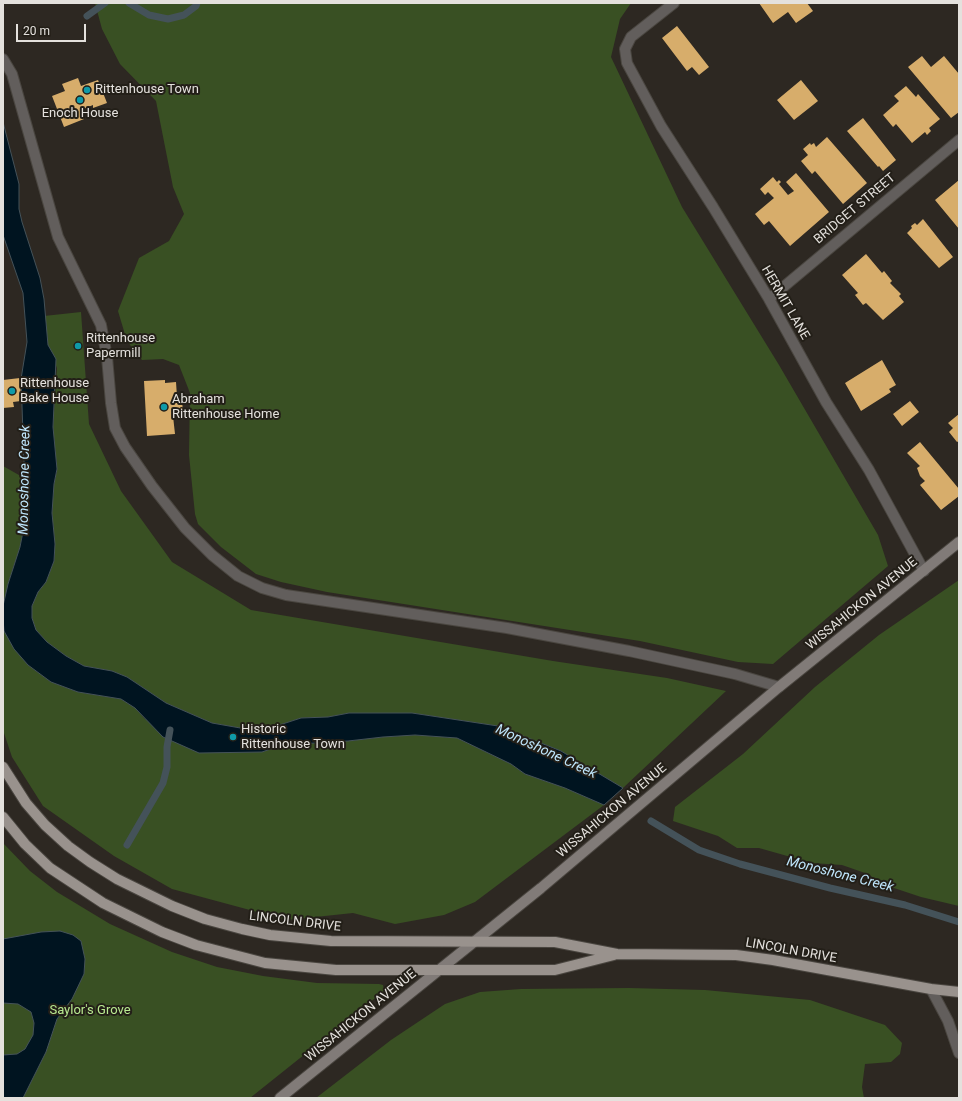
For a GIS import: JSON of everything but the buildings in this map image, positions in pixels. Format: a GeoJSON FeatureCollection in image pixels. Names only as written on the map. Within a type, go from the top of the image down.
{"type":"FeatureCollection","features":[{"type":"Feature","properties":{"kind":"main road","name":"LINCOLN DRIVE"},"geometry":{"type":"LineString","coordinates":[[3,767],[26,803],[44,825],[68,846],[117,879],[165,903],[205,919],[270,935],[308,940],[345,942],[555,942],[616,954],[736,955],[773,960],[931,989],[959,992]]}},
{"type":"Feature","properties":{"kind":"main road","name":"LINCOLN DRIVE"},"geometry":{"type":"LineString","coordinates":[[3,817],[25,844],[50,868],[74,886],[132,918],[196,945],[265,963],[300,968],[336,970],[555,970],[616,954]]}},
{"type":"Feature","properties":{"kind":"street","name":"HERMIT LANE"},"geometry":{"type":"LineString","coordinates":[[674,3],[631,37],[625,49],[627,63],[661,126],[714,207],[769,299],[826,402],[869,470],[924,571]]}},
{"type":"Feature","properties":{"kind":"street"},"geometry":{"type":"LineString","coordinates":[[3,59],[12,74],[58,237],[100,325],[107,357],[115,428],[125,447],[152,486],[185,528],[212,555],[238,576],[262,588],[286,595],[514,629],[629,651],[735,674],[779,687]]}},
{"type":"Feature","properties":{"kind":"street","name":"BRIDGET STREET"},"geometry":{"type":"LineString","coordinates":[[769,299],[959,140]]}},
{"type":"Feature","properties":{"kind":"street","name":"WISSAHICKON AVENUE"},"geometry":{"type":"LineString","coordinates":[[280,1098],[541,888],[779,687],[959,542]]}},
{"type":"Feature","properties":{"kind":"street"},"geometry":{"type":"LineString","coordinates":[[931,989],[948,1021],[959,1053]]}},
{"type":"Feature","properties":{"kind":"green space"},"geometry":{"type":"Polygon","coordinates":[[[95,3],[631,3],[620,19],[611,57],[682,207],[779,365],[878,535],[888,566],[773,664],[738,662],[640,641],[327,592],[281,582],[256,574],[221,547],[198,524],[195,514],[189,455],[190,393],[179,365],[163,359],[142,360],[127,341],[118,311],[139,258],[169,241],[184,214],[173,187],[156,101],[120,64],[102,29],[95,3]]]}},
{"type":"Feature","properties":{"kind":"green space"},"geometry":{"type":"Polygon","coordinates":[[[81,312],[89,424],[121,491],[172,562],[251,610],[553,661],[667,678],[726,691],[623,788],[561,751],[498,726],[412,713],[349,713],[328,717],[301,718],[267,729],[246,729],[212,723],[166,703],[127,677],[112,671],[84,666],[66,656],[47,642],[36,630],[32,618],[32,606],[38,592],[46,582],[54,561],[55,544],[52,513],[54,484],[57,469],[53,427],[57,368],[48,345],[44,316],[81,312]]]}},
{"type":"Feature","properties":{"kind":"green space"},"geometry":{"type":"Polygon","coordinates":[[[3,466],[26,479],[26,516],[20,547],[8,584],[3,606],[3,466]]]}},
{"type":"Feature","properties":{"kind":"green space"},"geometry":{"type":"Polygon","coordinates":[[[959,580],[959,906],[921,897],[888,886],[865,873],[842,865],[812,863],[759,848],[737,848],[718,836],[673,821],[675,807],[743,754],[815,687],[879,635],[959,580]]]}},
{"type":"Feature","properties":{"kind":"green space"},"geometry":{"type":"Polygon","coordinates":[[[3,619],[4,631],[28,665],[51,682],[78,692],[121,699],[135,708],[145,719],[262,752],[282,745],[348,741],[383,737],[415,735],[457,738],[511,764],[525,774],[565,788],[604,805],[475,902],[444,915],[395,924],[353,913],[287,920],[172,889],[114,856],[43,806],[12,757],[3,730],[3,619]]]}},
{"type":"Feature","properties":{"kind":"green space","name":"Saylor's Grove"},"geometry":{"type":"Polygon","coordinates":[[[3,843],[30,871],[57,892],[110,924],[172,952],[217,967],[263,976],[317,983],[379,984],[383,985],[384,991],[250,1098],[3,1098],[3,843]]]}},
{"type":"Feature","properties":{"kind":"green space"},"geometry":{"type":"Polygon","coordinates":[[[629,988],[705,990],[810,1000],[885,1025],[902,1043],[900,1054],[891,1062],[865,1064],[862,1087],[864,1098],[316,1098],[391,1040],[445,1004],[480,992],[521,989],[629,988]]]}},
{"type":"Feature","properties":{"kind":"water"},"geometry":{"type":"Polygon","coordinates":[[[3,122],[19,184],[19,209],[22,222],[40,278],[44,299],[48,345],[56,359],[53,427],[57,469],[54,484],[52,513],[55,544],[54,561],[46,582],[38,592],[32,606],[32,618],[36,630],[47,642],[66,656],[84,666],[112,671],[127,677],[166,703],[212,723],[246,729],[267,729],[301,718],[328,717],[349,713],[412,713],[498,726],[561,751],[623,788],[604,805],[565,788],[525,774],[511,764],[457,738],[415,735],[282,745],[262,752],[199,753],[163,737],[135,708],[121,699],[78,692],[51,682],[28,665],[14,649],[4,631],[3,619],[3,606],[8,584],[20,547],[26,516],[21,379],[27,342],[23,293],[3,235],[3,122]]]}},
{"type":"Feature","properties":{"kind":"water"},"geometry":{"type":"Polygon","coordinates":[[[60,931],[73,935],[81,941],[85,959],[84,974],[72,999],[57,1019],[46,1052],[23,1098],[3,1098],[3,1055],[17,1054],[25,1049],[33,1035],[34,1023],[31,1012],[18,1004],[3,1003],[3,939],[41,932],[60,931]]]}},
{"type":"Feature","properties":{"kind":"waterway"},"geometry":{"type":"LineString","coordinates":[[87,16],[105,3]]}},
{"type":"Feature","properties":{"kind":"waterway"},"geometry":{"type":"LineString","coordinates":[[129,3],[149,15],[168,19],[184,15],[196,6],[197,3]]}},
{"type":"Feature","properties":{"kind":"waterway"},"geometry":{"type":"LineString","coordinates":[[127,845],[163,783],[167,767],[167,747],[170,730]]}},
{"type":"Feature","properties":{"kind":"waterway","name":"Monoshone Creek"},"geometry":{"type":"LineString","coordinates":[[651,821],[699,850],[740,864],[830,888],[905,905],[959,922]]}},
{"type":"Feature","properties":{"kind":"place","name":"Rittenhouse Town"},"geometry":{"type":"Point","coordinates":[87,90]}},
{"type":"Feature","properties":{"kind":"place","name":"Enoch House"},"geometry":{"type":"Point","coordinates":[80,100]}},
{"type":"Feature","properties":{"kind":"place","name":"Rittenhouse Papermill"},"geometry":{"type":"Point","coordinates":[78,346]}},
{"type":"Feature","properties":{"kind":"place","name":"Rittenhouse Bake House"},"geometry":{"type":"Point","coordinates":[12,391]}},
{"type":"Feature","properties":{"kind":"place","name":"Abraham Rittenhouse Home"},"geometry":{"type":"Point","coordinates":[164,407]}},
{"type":"Feature","properties":{"kind":"place","name":"Historic Rittenhouse Town"},"geometry":{"type":"Point","coordinates":[233,737]}}]}
